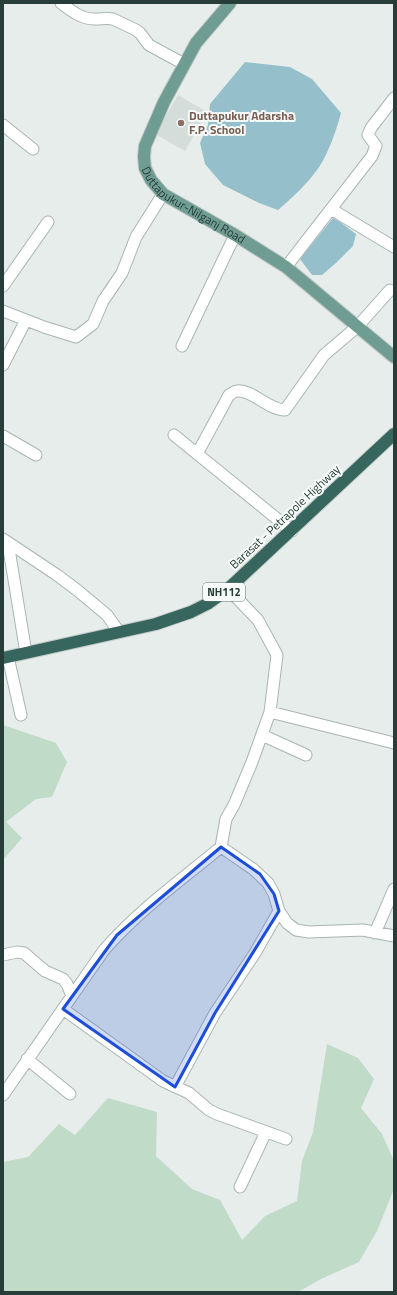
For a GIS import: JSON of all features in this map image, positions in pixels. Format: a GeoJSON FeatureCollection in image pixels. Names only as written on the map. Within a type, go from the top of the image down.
{"type":"FeatureCollection","features":[{"type":"Feature","properties":{"kind":"highway","name":"Barasat - Petrapole Highway"},"geometry":{"type":"LineString","coordinates":[[6,658],[156,624],[176,618],[208,604],[228,589],[394,434]]}},
{"type":"Feature","properties":{"kind":"main road","name":"Duttapukur-Nilganj Road"},"geometry":{"type":"LineString","coordinates":[[230,3],[196,43],[164,102],[145,146],[145,168],[151,180],[163,194],[235,234],[286,267],[394,356]]}},
{"type":"Feature","properties":{"kind":"street"},"geometry":{"type":"LineString","coordinates":[[61,3],[74,12],[87,18],[97,20],[109,18],[123,24],[140,33],[149,45],[184,64]]}},
{"type":"Feature","properties":{"kind":"street"},"geometry":{"type":"LineString","coordinates":[[286,267],[372,156],[376,146],[368,135],[369,131],[394,98]]}},
{"type":"Feature","properties":{"kind":"street"},"geometry":{"type":"LineString","coordinates":[[3,125],[33,149]]}},
{"type":"Feature","properties":{"kind":"street"},"geometry":{"type":"LineString","coordinates":[[3,311],[44,327],[76,336],[93,324],[103,301],[122,273],[136,237],[163,194]]}},
{"type":"Feature","properties":{"kind":"street"},"geometry":{"type":"LineString","coordinates":[[331,209],[394,247]]}},
{"type":"Feature","properties":{"kind":"street"},"geometry":{"type":"LineString","coordinates":[[3,286],[48,222]]}},
{"type":"Feature","properties":{"kind":"street"},"geometry":{"type":"LineString","coordinates":[[182,346],[235,234]]}},
{"type":"Feature","properties":{"kind":"street"},"geometry":{"type":"LineString","coordinates":[[198,454],[229,395],[236,391],[244,391],[274,408],[286,410],[324,355],[358,326],[390,290]]}},
{"type":"Feature","properties":{"kind":"street"},"geometry":{"type":"LineString","coordinates":[[3,364],[26,320]]}},
{"type":"Feature","properties":{"kind":"street"},"geometry":{"type":"LineString","coordinates":[[174,435],[292,530]]}},
{"type":"Feature","properties":{"kind":"street"},"geometry":{"type":"LineString","coordinates":[[3,436],[36,455]]}},
{"type":"Feature","properties":{"kind":"street"},"geometry":{"type":"LineString","coordinates":[[6,541],[77,590],[107,615],[119,632]]}},
{"type":"Feature","properties":{"kind":"street"},"geometry":{"type":"LineString","coordinates":[[6,541],[26,653]]}},
{"type":"Feature","properties":{"kind":"street"},"geometry":{"type":"LineString","coordinates":[[3,1096],[27,1059],[104,950],[127,925],[221,847],[226,819],[234,805],[252,762],[270,712],[277,655],[258,620],[228,589]]}},
{"type":"Feature","properties":{"kind":"street"},"geometry":{"type":"LineString","coordinates":[[6,658],[21,715]]}},
{"type":"Feature","properties":{"kind":"street"},"geometry":{"type":"LineString","coordinates":[[270,712],[394,743]]}},
{"type":"Feature","properties":{"kind":"street"},"geometry":{"type":"LineString","coordinates":[[262,735],[306,755]]}},
{"type":"Feature","properties":{"kind":"street"},"geometry":{"type":"LineString","coordinates":[[221,847],[253,869],[268,884],[274,894],[279,911],[287,923],[296,930],[309,932],[363,930],[394,936]]}},
{"type":"Feature","properties":{"kind":"street"},"geometry":{"type":"LineString","coordinates":[[374,933],[394,889]]}},
{"type":"Feature","properties":{"kind":"street"},"geometry":{"type":"LineString","coordinates":[[175,1087],[218,1009],[255,953],[279,911]]}},
{"type":"Feature","properties":{"kind":"street"},"geometry":{"type":"LineString","coordinates":[[3,955],[17,952],[24,953],[46,971],[63,979],[72,996]]}},
{"type":"Feature","properties":{"kind":"street"},"geometry":{"type":"LineString","coordinates":[[63,1008],[163,1080],[189,1093],[209,1110],[286,1139]]}},
{"type":"Feature","properties":{"kind":"street"},"geometry":{"type":"LineString","coordinates":[[27,1059],[70,1094]]}},
{"type":"Feature","properties":{"kind":"street"},"geometry":{"type":"LineString","coordinates":[[240,1187],[266,1132]]}},
{"type":"Feature","properties":{"kind":"highlighted area"},"geometry":{"type":"Polygon","coordinates":[[[221,847],[260,874],[274,894],[279,911],[215,1013],[175,1087],[63,1009],[117,935],[221,847]]]}},
{"type":"Feature","properties":{"kind":"shaded area","name":"Duttapukur Adarsha F.P. School"},"geometry":{"type":"Polygon","coordinates":[[[178,95],[207,112],[185,151],[155,134],[178,95]]]}},
{"type":"Feature","properties":{"kind":"green space"},"geometry":{"type":"Polygon","coordinates":[[[3,725],[56,743],[67,762],[52,797],[36,799],[6,822],[22,838],[3,860],[3,725]]]}},
{"type":"Feature","properties":{"kind":"green space"},"geometry":{"type":"Polygon","coordinates":[[[327,1044],[358,1058],[374,1079],[361,1108],[382,1134],[394,1161],[394,1189],[377,1231],[359,1262],[321,1279],[298,1292],[3,1292],[3,1162],[28,1157],[59,1124],[75,1135],[108,1098],[157,1112],[156,1156],[192,1189],[220,1200],[242,1240],[265,1216],[297,1201],[302,1161],[313,1132],[327,1044]]]}},
{"type":"Feature","properties":{"kind":"water"},"geometry":{"type":"Polygon","coordinates":[[[245,62],[290,67],[312,79],[341,113],[331,143],[321,164],[304,186],[278,210],[259,203],[223,185],[205,164],[200,143],[208,125],[210,104],[245,62]]]}},
{"type":"Feature","properties":{"kind":"water"},"geometry":{"type":"Polygon","coordinates":[[[333,218],[356,234],[353,246],[322,275],[312,275],[300,259],[333,218]]]}},
{"type":"Feature","properties":{"kind":"place","name":"Duttapukur Adarsha F.P. School"},"geometry":{"type":"Point","coordinates":[181,123]}}]}
